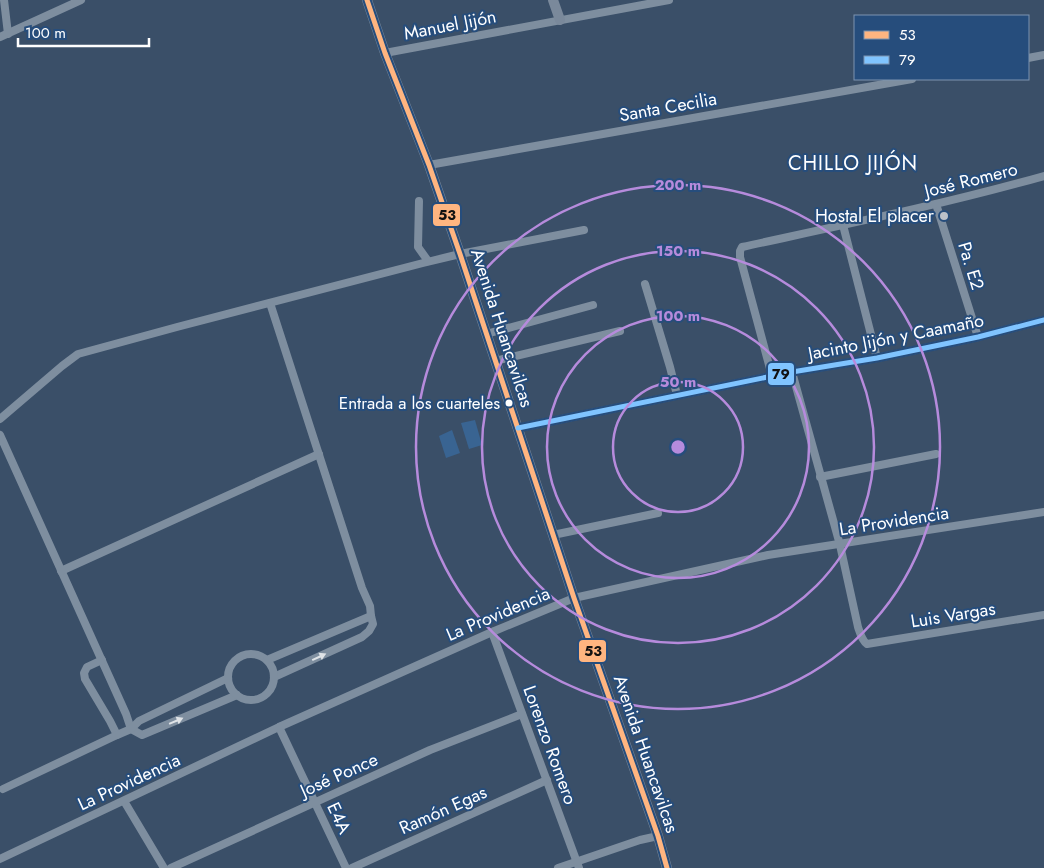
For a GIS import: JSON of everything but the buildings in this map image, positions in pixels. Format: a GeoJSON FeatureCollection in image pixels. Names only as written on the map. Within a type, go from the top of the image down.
{"type":"FeatureCollection","features":[{"type":"Feature","properties":{"kind":"street"},"geometry":{"type":"LineString","coordinates":[[4,0],[8,34]]}},
{"type":"Feature","properties":{"kind":"street"},"geometry":{"type":"LineString","coordinates":[[0,37],[80,0]]}},
{"type":"Feature","properties":{"kind":"street","name":"Avenida Huancavilcas"},"geometry":{"type":"LineString","coordinates":[[367,0],[460,254],[574,598],[658,836],[667,868]]}},
{"type":"Feature","properties":{"kind":"street"},"geometry":{"type":"LineString","coordinates":[[553,0],[560,20]]}},
{"type":"Feature","properties":{"kind":"street","name":"Manuel Jijón"},"geometry":{"type":"LineString","coordinates":[[385,53],[669,0]]}},
{"type":"Feature","properties":{"kind":"street"},"geometry":{"type":"LineString","coordinates":[[1029,58],[1044,55]]}},
{"type":"Feature","properties":{"kind":"street","name":"Santa Cecilia"},"geometry":{"type":"LineString","coordinates":[[429,166],[906,80]]}},
{"type":"Feature","properties":{"kind":"street","name":"José Romero"},"geometry":{"type":"LineString","coordinates":[[772,376],[740,257],[742,247],[936,204],[1044,176]]}},
{"type":"Feature","properties":{"kind":"street"},"geometry":{"type":"LineString","coordinates":[[420,201],[418,247],[428,262]]}},
{"type":"Feature","properties":{"kind":"street","name":"Pa. E2"},"geometry":{"type":"LineString","coordinates":[[936,204],[978,337]]}},
{"type":"Feature","properties":{"kind":"street"},"geometry":{"type":"LineString","coordinates":[[843,225],[877,358]]}},
{"type":"Feature","properties":{"kind":"street"},"geometry":{"type":"LineString","coordinates":[[0,419],[78,354],[460,254],[584,230]]}},
{"type":"Feature","properties":{"kind":"street"},"geometry":{"type":"LineString","coordinates":[[645,284],[677,395]]}},
{"type":"Feature","properties":{"kind":"street"},"geometry":{"type":"LineString","coordinates":[[270,303],[362,588],[370,606],[370,616],[373,624],[362,637],[274,677]]}},
{"type":"Feature","properties":{"kind":"street"},"geometry":{"type":"LineString","coordinates":[[486,334],[593,305]]}},
{"type":"Feature","properties":{"kind":"street","name":"Jacinto Jijón y Caamaño"},"geometry":{"type":"LineString","coordinates":[[518,428],[792,372],[877,358],[1043,323]]}},
{"type":"Feature","properties":{"kind":"street"},"geometry":{"type":"LineString","coordinates":[[495,361],[620,331]]}},
{"type":"Feature","properties":{"kind":"street"},"geometry":{"type":"LineString","coordinates":[[792,372],[840,545]]}},
{"type":"Feature","properties":{"kind":"street"},"geometry":{"type":"LineString","coordinates":[[0,435],[102,660],[131,729],[142,735],[236,695]]}},
{"type":"Feature","properties":{"kind":"street"},"geometry":{"type":"LineString","coordinates":[[61,571],[319,454]]}},
{"type":"Feature","properties":{"kind":"street"},"geometry":{"type":"LineString","coordinates":[[820,477],[936,454]]}},
{"type":"Feature","properties":{"kind":"street","name":"La Providencia"},"geometry":{"type":"LineString","coordinates":[[0,859],[279,727],[492,632],[574,598],[768,555],[1044,512]]}},
{"type":"Feature","properties":{"kind":"street"},"geometry":{"type":"LineString","coordinates":[[553,535],[658,513]]}},
{"type":"Feature","properties":{"kind":"street","name":"Luis Vargas"},"geometry":{"type":"LineString","coordinates":[[840,545],[858,628],[863,640],[867,644],[1044,615]]}},
{"type":"Feature","properties":{"kind":"street"},"geometry":{"type":"LineString","coordinates":[[268,660],[370,616]]}},
{"type":"Feature","properties":{"kind":"street","name":"Lorenzo Romero"},"geometry":{"type":"LineString","coordinates":[[492,632],[578,864]]}},
{"type":"Feature","properties":{"kind":"street"},"geometry":{"type":"LineString","coordinates":[[250,654],[260,655],[268,660],[273,668],[274,677],[273,686],[268,693],[261,698],[253,700],[244,699],[236,695],[230,688],[228,678],[229,669],[234,661],[241,656],[250,654]]}},
{"type":"Feature","properties":{"kind":"street"},"geometry":{"type":"LineString","coordinates":[[102,660],[88,668],[84,673],[85,679],[117,734]]}},
{"type":"Feature","properties":{"kind":"street"},"geometry":{"type":"LineString","coordinates":[[3,789],[131,729],[139,721],[228,678]]}},
{"type":"Feature","properties":{"kind":"street","name":"José Ponce"},"geometry":{"type":"LineString","coordinates":[[171,868],[430,750],[522,714]]}},
{"type":"Feature","properties":{"kind":"street","name":"E4A"},"geometry":{"type":"LineString","coordinates":[[279,727],[346,868]]}},
{"type":"Feature","properties":{"kind":"street","name":"Ramón Egas"},"geometry":{"type":"LineString","coordinates":[[352,868],[547,780]]}},
{"type":"Feature","properties":{"kind":"street"},"geometry":{"type":"LineString","coordinates":[[124,801],[164,868]]}},
{"type":"Feature","properties":{"kind":"street"},"geometry":{"type":"LineString","coordinates":[[558,868],[578,864],[640,840],[658,836]]}},
{"type":"Feature","properties":{"kind":"shaded area"},"geometry":{"type":"Polygon","coordinates":[[[475,420],[482,445],[469,449],[461,423],[475,420]]]}},
{"type":"Feature","properties":{"kind":"shaded area"},"geometry":{"type":"Polygon","coordinates":[[[452,430],[460,453],[446,458],[439,436],[452,430]]]}},
{"type":"Feature","properties":{"kind":"transit line","name":"53"},"geometry":{"type":"LineString","coordinates":[[367,0],[460,254],[574,598],[658,836],[667,868]]}},
{"type":"Feature","properties":{"kind":"transit line","name":"79"},"geometry":{"type":"LineString","coordinates":[[518,428],[792,372],[877,358],[978,337],[1044,320]]}},
{"type":"Feature","properties":{"kind":"place","name":"Hostal El placer"},"geometry":{"type":"Point","coordinates":[944,216]}},
{"type":"Feature","properties":{"kind":"place","name":"Entrada a los cuarteles"},"geometry":{"type":"Point","coordinates":[509,403]}},
{"type":"Feature","properties":{"kind":"district","name":"CHILLO JIJÓN"},"geometry":{"type":"Point","coordinates":[853,163]}}]}
